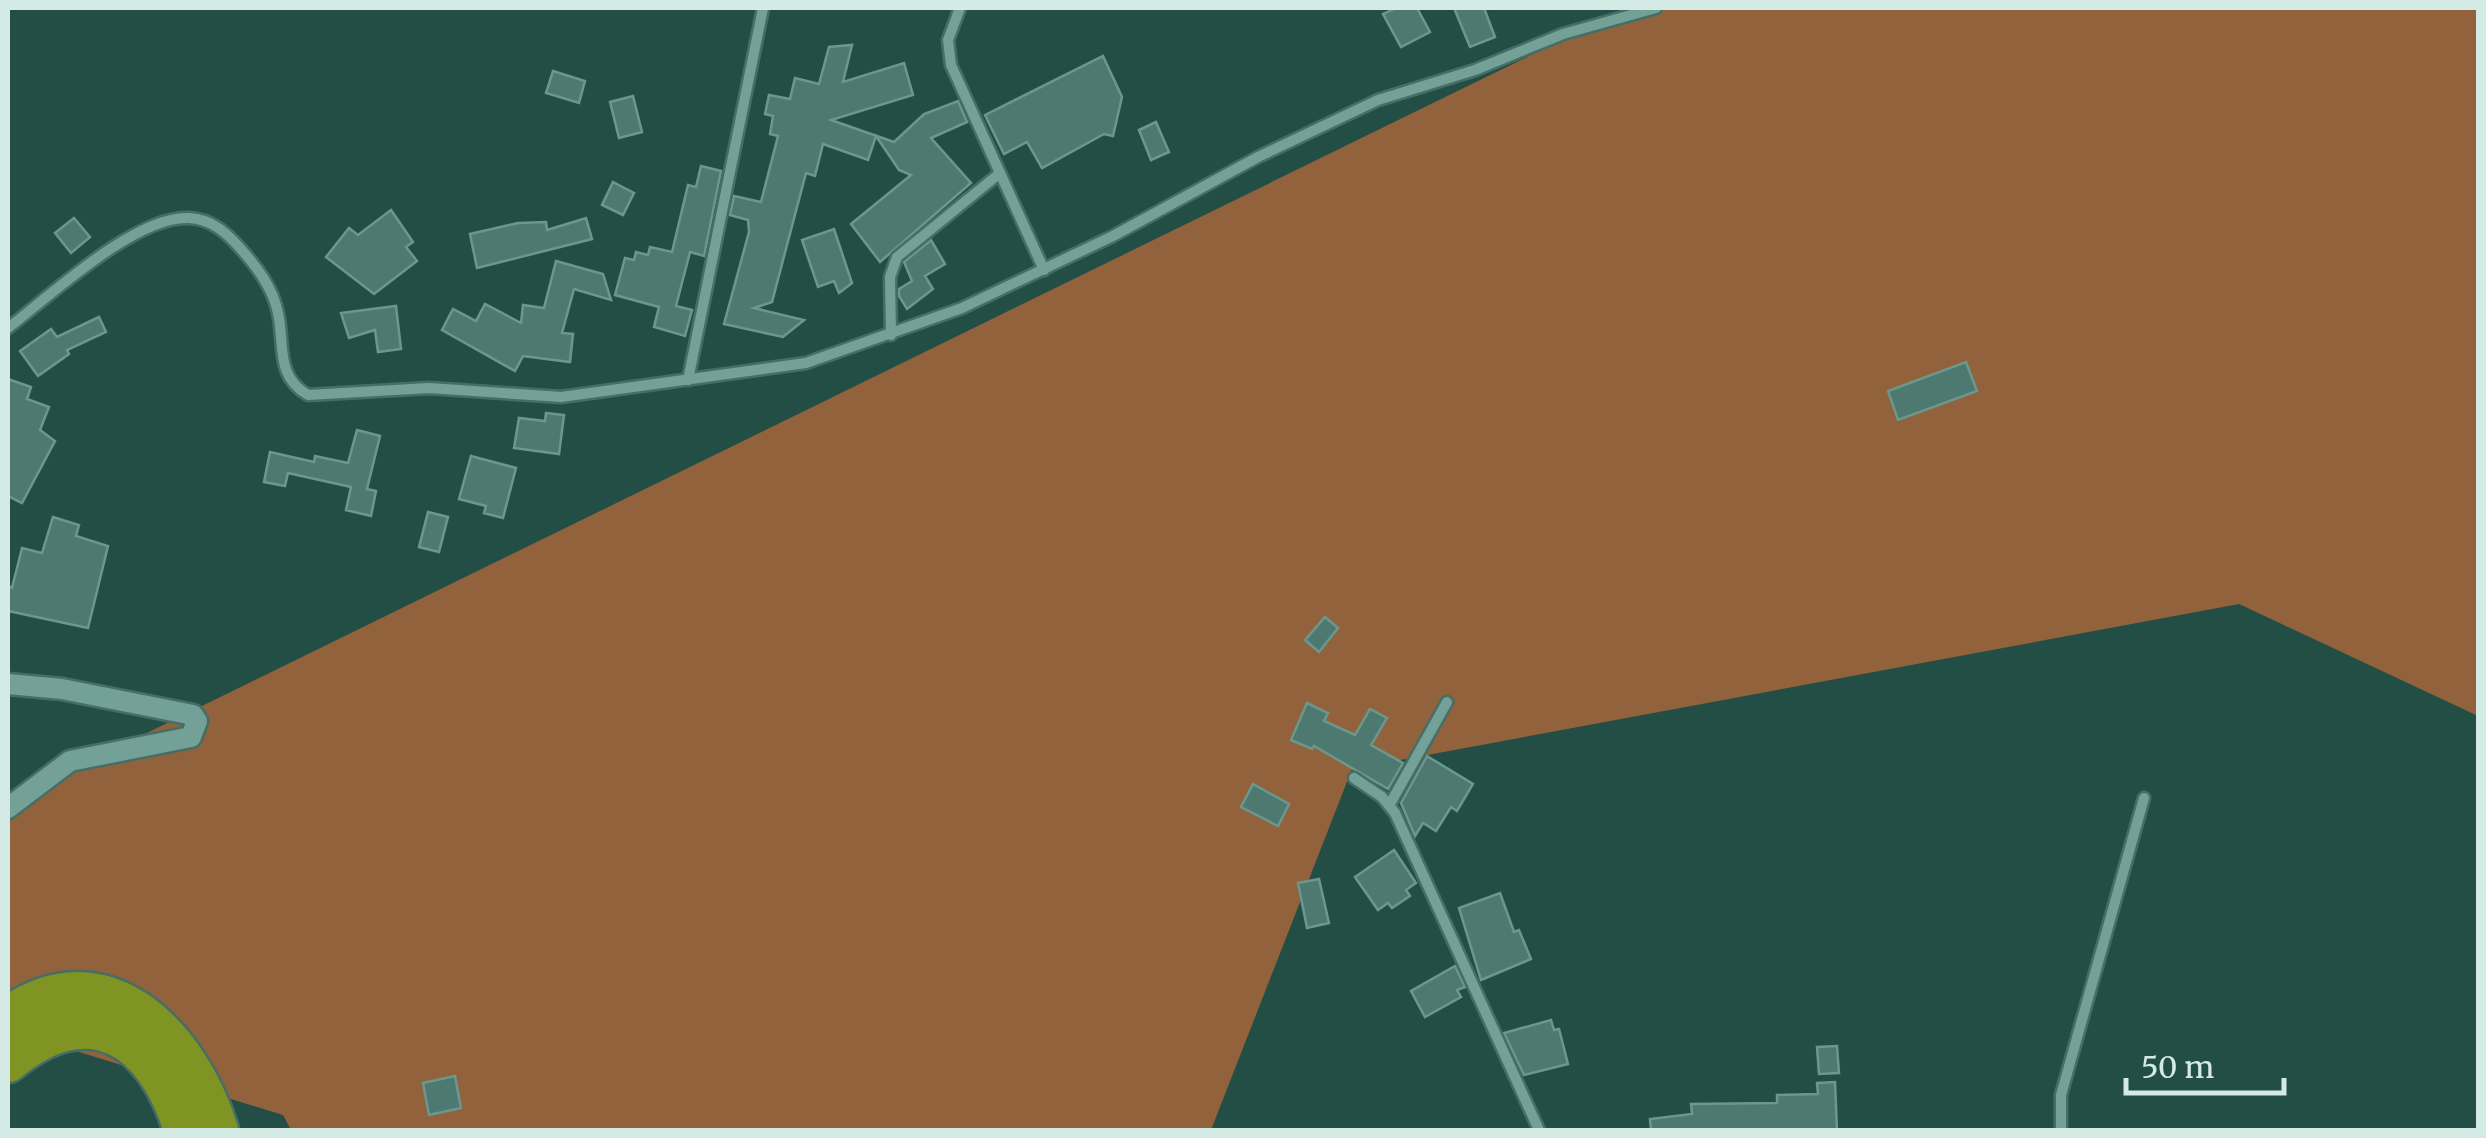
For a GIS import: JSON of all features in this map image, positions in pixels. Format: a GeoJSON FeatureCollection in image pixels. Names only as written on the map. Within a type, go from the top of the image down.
{"type":"FeatureCollection","features":[{"type":"Feature","properties":{"kind":"highway"},"geometry":{"type":"LineString","coordinates":[[8,1017],[20,1008],[80,992],[126,1003],[173,1040],[207,1096],[218,1130]]}},
{"type":"Feature","properties":{"kind":"highway"},"geometry":{"type":"LineString","coordinates":[[8,1062],[36,1038],[60,1028],[94,1027],[136,1049],[149,1063],[184,1130]]}},
{"type":"Feature","properties":{"kind":"street"},"geometry":{"type":"LineString","coordinates":[[688,380],[763,8]]}},
{"type":"Feature","properties":{"kind":"street"},"geometry":{"type":"LineString","coordinates":[[960,8],[948,40],[951,65],[1044,270]]}},
{"type":"Feature","properties":{"kind":"street"},"geometry":{"type":"LineString","coordinates":[[8,328],[140,232],[189,218],[214,224],[228,234],[264,278],[279,316],[284,366],[290,380],[308,395],[429,388],[560,398],[806,363],[891,335],[1044,270],[1258,156],[1378,100],[1474,70],[1563,34],[1656,8]]}},
{"type":"Feature","properties":{"kind":"street"},"geometry":{"type":"LineString","coordinates":[[891,335],[890,277],[897,257],[1000,174]]}},
{"type":"Feature","properties":{"kind":"street"},"geometry":{"type":"LineString","coordinates":[[8,684],[80,692],[194,716],[197,721],[191,737],[70,761],[8,808]]}},
{"type":"Feature","properties":{"kind":"street"},"geometry":{"type":"LineString","coordinates":[[1390,804],[1447,702]]}},
{"type":"Feature","properties":{"kind":"street"},"geometry":{"type":"LineString","coordinates":[[1354,778],[1390,804],[1539,1130]]}},
{"type":"Feature","properties":{"kind":"street"},"geometry":{"type":"LineString","coordinates":[[2061,1130],[2061,1095],[2144,798]]}},
{"type":"Feature","properties":{"kind":"shaded area"},"geometry":{"type":"Polygon","coordinates":[[[1627,8],[2478,8],[2478,716],[2239,604],[1352,769],[1211,1130],[291,1130],[283,1115],[8,1030],[8,801],[1627,8]]]}},
{"type":"Feature","properties":{"kind":"building"},"geometry":{"type":"Polygon","coordinates":[[[1396,8],[1417,8],[1430,32],[1401,47],[1383,14],[1396,8]]]}},
{"type":"Feature","properties":{"kind":"building"},"geometry":{"type":"Polygon","coordinates":[[[1454,8],[1484,8],[1495,37],[1470,47],[1454,8]]]}},
{"type":"Feature","properties":{"kind":"building"},"geometry":{"type":"Polygon","coordinates":[[[852,45],[843,82],[904,63],[913,95],[831,120],[894,142],[924,114],[958,101],[967,122],[931,138],[971,183],[880,262],[851,224],[911,175],[899,170],[876,136],[868,160],[823,144],[815,176],[806,173],[772,302],[754,308],[804,320],[783,337],[724,324],[749,232],[748,220],[730,215],[734,196],[761,202],[778,136],[770,134],[773,116],[765,114],[769,95],[790,99],[795,78],[819,84],[829,47],[852,45]]]}},
{"type":"Feature","properties":{"kind":"building"},"geometry":{"type":"Polygon","coordinates":[[[1103,56],[1122,97],[1113,136],[1104,134],[1042,168],[1027,142],[1004,154],[985,115],[1103,56]]]}},
{"type":"Feature","properties":{"kind":"building"},"geometry":{"type":"Polygon","coordinates":[[[553,71],[585,81],[579,103],[546,93],[553,71]]]}},
{"type":"Feature","properties":{"kind":"building"},"geometry":{"type":"Polygon","coordinates":[[[633,96],[642,132],[619,138],[610,102],[633,96]]]}},
{"type":"Feature","properties":{"kind":"building"},"geometry":{"type":"Polygon","coordinates":[[[1156,122],[1169,152],[1151,160],[1139,130],[1156,122]]]}},
{"type":"Feature","properties":{"kind":"building"},"geometry":{"type":"Polygon","coordinates":[[[701,166],[721,171],[704,256],[690,252],[676,306],[692,310],[685,336],[654,327],[659,307],[615,295],[625,258],[634,260],[636,252],[648,255],[650,247],[672,252],[688,185],[696,187],[701,166]]]}},
{"type":"Feature","properties":{"kind":"building"},"geometry":{"type":"Polygon","coordinates":[[[613,182],[634,193],[623,215],[602,205],[613,182]]]}},
{"type":"Feature","properties":{"kind":"building"},"geometry":{"type":"Polygon","coordinates":[[[391,210],[413,242],[406,247],[417,261],[374,294],[326,257],[349,228],[358,235],[391,210]]]}},
{"type":"Feature","properties":{"kind":"building"},"geometry":{"type":"Polygon","coordinates":[[[74,218],[90,237],[71,253],[55,233],[74,218]]]}},
{"type":"Feature","properties":{"kind":"building"},"geometry":{"type":"Polygon","coordinates":[[[586,218],[592,239],[477,268],[470,234],[518,223],[546,222],[547,230],[586,218]]]}},
{"type":"Feature","properties":{"kind":"building"},"geometry":{"type":"Polygon","coordinates":[[[834,229],[852,283],[839,293],[834,281],[818,287],[802,240],[834,229]]]}},
{"type":"Feature","properties":{"kind":"building"},"geometry":{"type":"Polygon","coordinates":[[[931,240],[945,264],[925,276],[933,289],[907,309],[899,296],[899,289],[912,281],[904,262],[931,240]]]}},
{"type":"Feature","properties":{"kind":"building"},"geometry":{"type":"Polygon","coordinates":[[[556,261],[603,274],[611,300],[574,289],[562,333],[573,334],[570,362],[523,356],[515,371],[442,330],[453,309],[476,321],[485,304],[521,323],[523,305],[544,308],[556,261]]]}},
{"type":"Feature","properties":{"kind":"building"},"geometry":{"type":"Polygon","coordinates":[[[396,306],[401,349],[378,352],[375,330],[349,338],[341,313],[396,306]]]}},
{"type":"Feature","properties":{"kind":"building"},"geometry":{"type":"Polygon","coordinates":[[[99,317],[106,332],[67,350],[69,354],[38,376],[20,351],[51,329],[57,337],[99,317]]]}},
{"type":"Feature","properties":{"kind":"building"},"geometry":{"type":"Polygon","coordinates":[[[1966,362],[1977,391],[1898,420],[1888,391],[1966,362]]]}},
{"type":"Feature","properties":{"kind":"building"},"geometry":{"type":"Polygon","coordinates":[[[8,379],[31,387],[27,399],[49,407],[40,430],[55,441],[22,503],[8,496],[8,379]]]}},
{"type":"Feature","properties":{"kind":"building"},"geometry":{"type":"Polygon","coordinates":[[[546,413],[564,415],[559,454],[514,448],[519,418],[545,421],[546,413]]]}},
{"type":"Feature","properties":{"kind":"building"},"geometry":{"type":"Polygon","coordinates":[[[357,430],[380,436],[367,489],[376,491],[371,516],[346,510],[351,487],[288,473],[285,486],[264,482],[270,452],[314,462],[315,456],[348,463],[357,430]]]}},
{"type":"Feature","properties":{"kind":"building"},"geometry":{"type":"Polygon","coordinates":[[[471,456],[516,468],[503,518],[484,513],[486,506],[459,499],[471,456]]]}},
{"type":"Feature","properties":{"kind":"building"},"geometry":{"type":"Polygon","coordinates":[[[428,512],[448,517],[439,552],[419,547],[428,512]]]}},
{"type":"Feature","properties":{"kind":"building"},"geometry":{"type":"Polygon","coordinates":[[[53,517],[79,525],[76,536],[108,546],[88,628],[8,611],[8,586],[12,588],[22,548],[42,553],[53,517]]]}},
{"type":"Feature","properties":{"kind":"building"},"geometry":{"type":"Polygon","coordinates":[[[1325,617],[1338,628],[1319,652],[1305,640],[1325,617]]]}},
{"type":"Feature","properties":{"kind":"building"},"geometry":{"type":"Polygon","coordinates":[[[1307,703],[1328,713],[1324,721],[1355,735],[1370,709],[1387,718],[1371,745],[1403,763],[1388,789],[1314,746],[1312,749],[1291,740],[1307,703]]]}},
{"type":"Feature","properties":{"kind":"building"},"geometry":{"type":"Polygon","coordinates":[[[1427,756],[1473,784],[1457,811],[1451,807],[1436,831],[1423,823],[1415,836],[1401,803],[1427,756]]]}},
{"type":"Feature","properties":{"kind":"building"},"geometry":{"type":"Polygon","coordinates":[[[1253,784],[1289,804],[1278,826],[1241,807],[1253,784]]]}},
{"type":"Feature","properties":{"kind":"building"},"geometry":{"type":"Polygon","coordinates":[[[1394,850],[1416,883],[1406,890],[1410,896],[1392,908],[1388,903],[1378,910],[1355,877],[1394,850]]]}},
{"type":"Feature","properties":{"kind":"building"},"geometry":{"type":"Polygon","coordinates":[[[1319,879],[1329,923],[1307,928],[1298,883],[1319,879]]]}},
{"type":"Feature","properties":{"kind":"building"},"geometry":{"type":"Polygon","coordinates":[[[1500,893],[1514,932],[1519,930],[1531,959],[1481,980],[1459,908],[1500,893]]]}},
{"type":"Feature","properties":{"kind":"building"},"geometry":{"type":"Polygon","coordinates":[[[1455,966],[1465,987],[1457,990],[1461,997],[1425,1017],[1411,991],[1455,966]]]}},
{"type":"Feature","properties":{"kind":"building"},"geometry":{"type":"Polygon","coordinates":[[[1551,1020],[1554,1030],[1559,1029],[1568,1064],[1524,1075],[1504,1033],[1551,1020]]]}},
{"type":"Feature","properties":{"kind":"building"},"geometry":{"type":"Polygon","coordinates":[[[1837,1046],[1839,1073],[1819,1074],[1817,1047],[1837,1046]]]}},
{"type":"Feature","properties":{"kind":"building"},"geometry":{"type":"Polygon","coordinates":[[[455,1076],[461,1108],[429,1115],[423,1083],[455,1076]]]}},
{"type":"Feature","properties":{"kind":"building"},"geometry":{"type":"Polygon","coordinates":[[[1835,1082],[1837,1130],[1651,1130],[1650,1119],[1692,1114],[1691,1104],[1777,1103],[1777,1095],[1818,1094],[1817,1083],[1835,1082]]]}}]}
